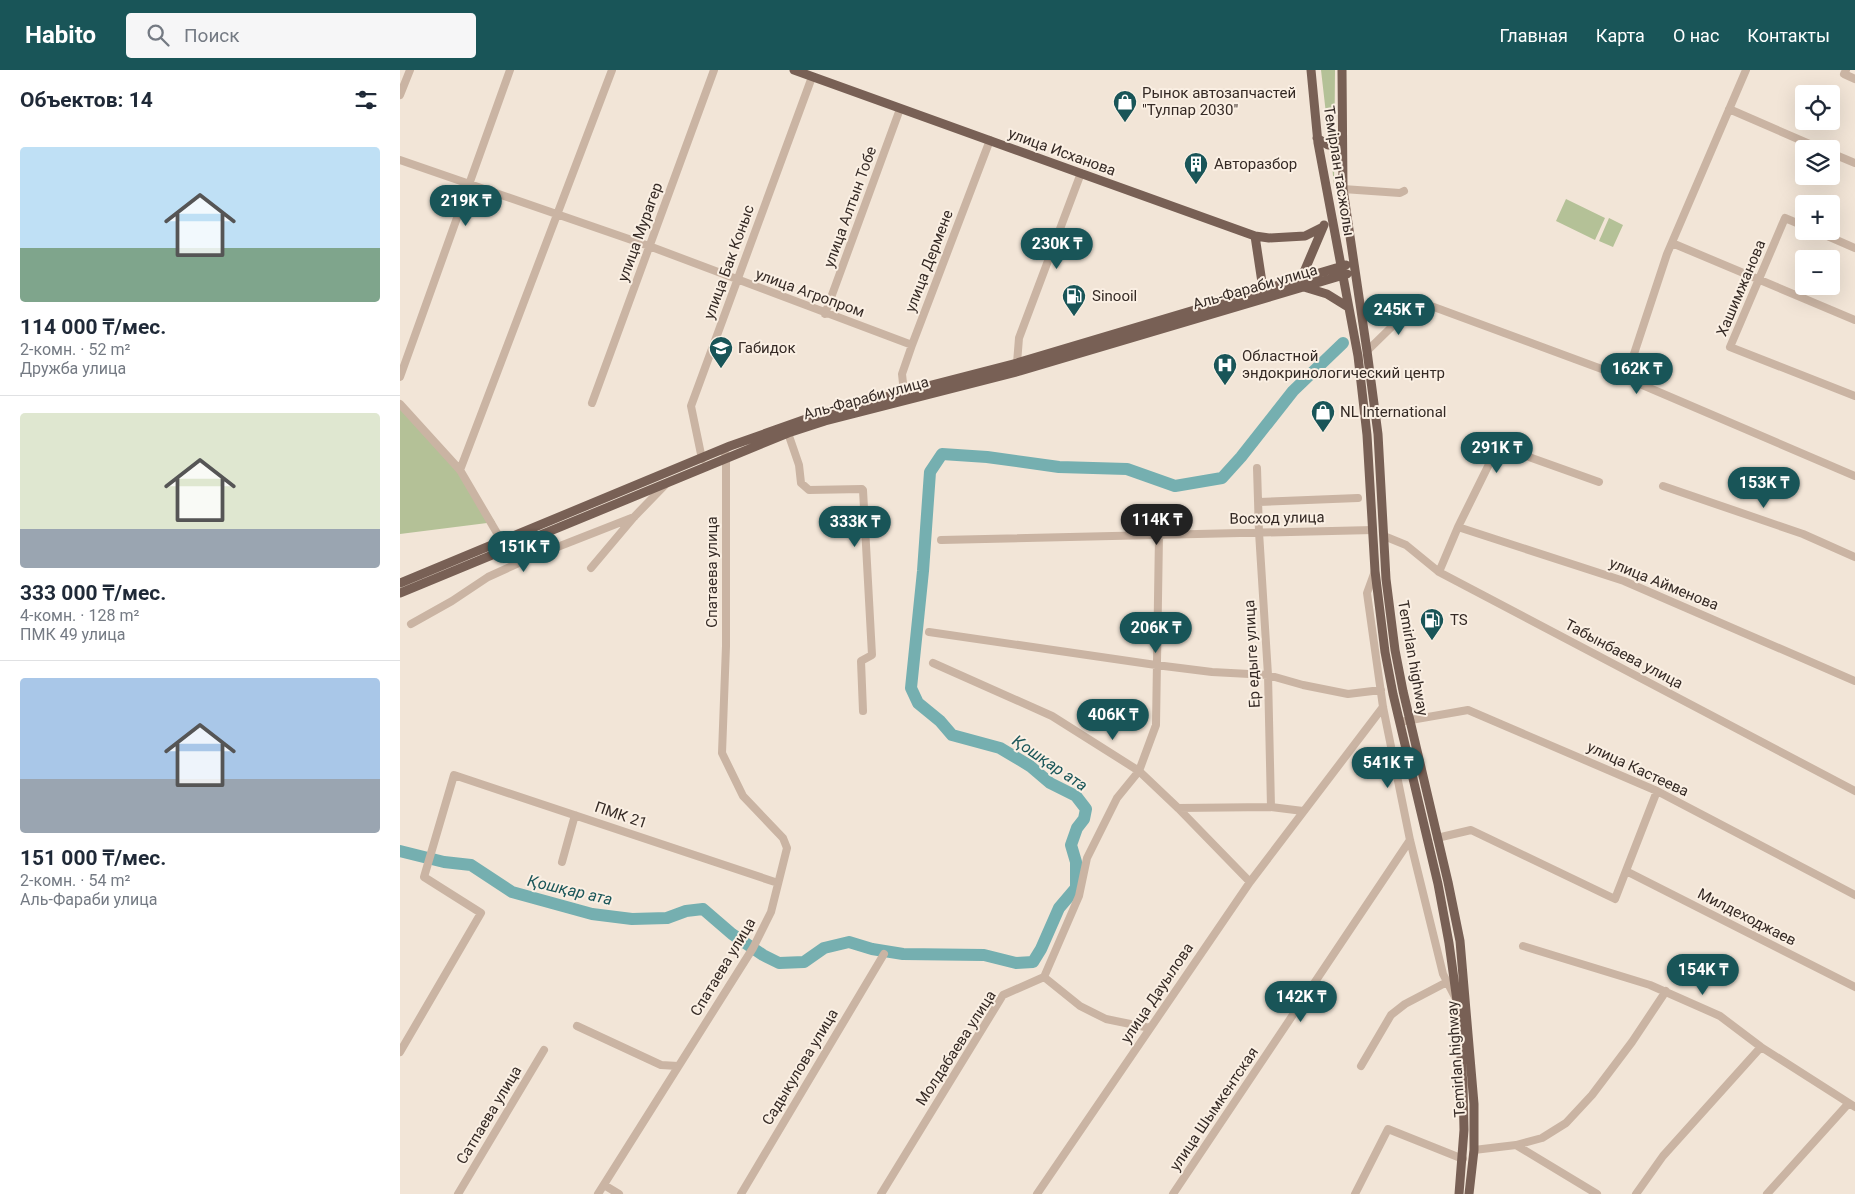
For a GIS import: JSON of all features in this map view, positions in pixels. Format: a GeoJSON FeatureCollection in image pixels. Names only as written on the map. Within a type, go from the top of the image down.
{"type":"FeatureCollection","features":[{"type":"Feature","properties":{"kind":"main road","name":"улица Исханова"},"geometry":{"type":"LineString","coordinates":[[794,70],[1255,236],[1269,238],[1305,236],[1323,227]]}},
{"type":"Feature","properties":{"kind":"main road","name":"Темірлан тасжолы"},"geometry":{"type":"LineString","coordinates":[[1312,70],[1317,138],[1341,271]]}},
{"type":"Feature","properties":{"kind":"main road","name":"Темірлан тасжолы"},"geometry":{"type":"LineString","coordinates":[[1342,70],[1343,189],[1354,268]]}},
{"type":"Feature","properties":{"kind":"main road"},"geometry":{"type":"LineString","coordinates":[[1317,138],[1328,145],[1336,142],[1342,136]]}},
{"type":"Feature","properties":{"kind":"main road"},"geometry":{"type":"LineString","coordinates":[[1330,213],[1302,283],[1327,294],[1348,307]]}},
{"type":"Feature","properties":{"kind":"main road"},"geometry":{"type":"LineString","coordinates":[[1255,236],[1263,289]]}},
{"type":"Feature","properties":{"kind":"main road","name":"Аль-Фараби улица"},"geometry":{"type":"LineString","coordinates":[[400,583],[702,458],[725,453],[825,421],[1020,371],[1354,268]]}},
{"type":"Feature","properties":{"kind":"main road","name":"Temirlan highway"},"geometry":{"type":"LineString","coordinates":[[1354,268],[1378,434],[1386,579],[1395,650],[1460,941],[1474,1104],[1474,1150],[1469,1194]]}},
{"type":"Feature","properties":{"kind":"main road","name":"Temirlan highway"},"geometry":{"type":"LineString","coordinates":[[1341,271],[1358,356],[1367,435],[1375,571],[1385,652],[1399,722],[1438,884],[1457,1001],[1464,1130],[1459,1194]]}},
{"type":"Feature","properties":{"kind":"main road","name":"Аль-Фараби улица"},"geometry":{"type":"LineString","coordinates":[[400,593],[667,482],[725,453],[823,413],[1017,363],[1263,289],[1302,283]]}},
{"type":"Feature","properties":{"kind":"street"},"geometry":{"type":"LineString","coordinates":[[400,95],[410,70]]}},
{"type":"Feature","properties":{"kind":"street"},"geometry":{"type":"LineString","coordinates":[[400,376],[510,70]]}},
{"type":"Feature","properties":{"kind":"street"},"geometry":{"type":"LineString","coordinates":[[460,470],[612,70]]}},
{"type":"Feature","properties":{"kind":"street","name":"улица Мурагер"},"geometry":{"type":"LineString","coordinates":[[592,403],[714,70]]}},
{"type":"Feature","properties":{"kind":"street"},"geometry":{"type":"LineString","coordinates":[[1626,378],[1672,243],[1746,70]]}},
{"type":"Feature","properties":{"kind":"street"},"geometry":{"type":"LineString","coordinates":[[1846,70],[1844,74],[1855,79]]}},
{"type":"Feature","properties":{"kind":"street","name":"улица Бак Коныс"},"geometry":{"type":"LineString","coordinates":[[702,458],[691,406],[812,77]]}},
{"type":"Feature","properties":{"kind":"street","name":"улица Алтын Тобе"},"geometry":{"type":"LineString","coordinates":[[825,314],[900,109]]}},
{"type":"Feature","properties":{"kind":"street"},"geometry":{"type":"LineString","coordinates":[[1729,109],[1800,140]]}},
{"type":"Feature","properties":{"kind":"street","name":"улица Дермене"},"geometry":{"type":"LineString","coordinates":[[904,392],[902,374],[990,140]]}},
{"type":"Feature","properties":{"kind":"street"},"geometry":{"type":"LineString","coordinates":[[1840,157],[1855,163]]}},
{"type":"Feature","properties":{"kind":"street","name":"улица Агропром"},"geometry":{"type":"LineString","coordinates":[[400,160],[649,246],[737,281],[912,345]]}},
{"type":"Feature","properties":{"kind":"street"},"geometry":{"type":"LineString","coordinates":[[1017,363],[1019,338],[1081,173]]}},
{"type":"Feature","properties":{"kind":"street"},"geometry":{"type":"LineString","coordinates":[[1343,189],[1400,193],[1404,191]]}},
{"type":"Feature","properties":{"kind":"street","name":"Хашимжанова"},"geometry":{"type":"LineString","coordinates":[[1795,222],[1785,218],[1730,347],[1855,396]]}},
{"type":"Feature","properties":{"kind":"street"},"geometry":{"type":"LineString","coordinates":[[1837,240],[1855,248]]}},
{"type":"Feature","properties":{"kind":"street"},"geometry":{"type":"LineString","coordinates":[[1672,243],[1855,320]]}},
{"type":"Feature","properties":{"kind":"street"},"geometry":{"type":"LineString","coordinates":[[1367,351],[1411,308],[1423,303],[1626,378],[1855,476]]}},
{"type":"Feature","properties":{"kind":"street"},"geometry":{"type":"LineString","coordinates":[[400,404],[460,470],[506,549]]}},
{"type":"Feature","properties":{"kind":"street"},"geometry":{"type":"LineString","coordinates":[[788,433],[799,465],[801,483],[805,488],[809,490],[863,490],[872,655],[861,661],[863,711]]}},
{"type":"Feature","properties":{"kind":"street"},"geometry":{"type":"LineString","coordinates":[[1439,572],[1458,527],[1498,446],[1599,482]]}},
{"type":"Feature","properties":{"kind":"street","name":"Спатаева улица"},"geometry":{"type":"LineString","coordinates":[[598,1194],[757,940],[771,912],[787,848],[783,838],[743,796],[722,753],[726,646],[725,453]]}},
{"type":"Feature","properties":{"kind":"street","name":"Ер едыге улица"},"geometry":{"type":"LineString","coordinates":[[1257,468],[1258,532],[1268,675],[1271,807]]}},
{"type":"Feature","properties":{"kind":"street"},"geometry":{"type":"LineString","coordinates":[[591,568],[634,517],[667,482]]}},
{"type":"Feature","properties":{"kind":"street"},"geometry":{"type":"LineString","coordinates":[[1663,486],[1803,534],[1855,557]]}},
{"type":"Feature","properties":{"kind":"street"},"geometry":{"type":"LineString","coordinates":[[1259,502],[1358,498]]}},
{"type":"Feature","properties":{"kind":"street"},"geometry":{"type":"LineString","coordinates":[[411,624],[452,601],[488,577],[532,557],[634,517]]}},
{"type":"Feature","properties":{"kind":"street","name":"улица Айменова"},"geometry":{"type":"LineString","coordinates":[[1458,527],[1624,581],[1855,681]]}},
{"type":"Feature","properties":{"kind":"street","name":"Восход улица"},"geometry":{"type":"LineString","coordinates":[[941,540],[1373,530]]}},
{"type":"Feature","properties":{"kind":"street"},"geometry":{"type":"LineString","coordinates":[[1150,1028],[1106,1019],[1080,1006],[1044,977],[1079,896],[1087,858],[1117,798],[1139,771],[1156,726],[1159,535]]}},
{"type":"Feature","properties":{"kind":"street","name":"Табынбаева улица"},"geometry":{"type":"LineString","coordinates":[[1384,536],[1406,545],[1439,572],[1855,790]]}},
{"type":"Feature","properties":{"kind":"street"},"geometry":{"type":"LineString","coordinates":[[1375,571],[1367,593],[1383,707],[1410,840],[1443,974],[1457,1001]]}},
{"type":"Feature","properties":{"kind":"street"},"geometry":{"type":"LineString","coordinates":[[929,632],[1156,665],[1212,672],[1268,675],[1303,686],[1348,694],[1381,690]]}},
{"type":"Feature","properties":{"kind":"street"},"geometry":{"type":"LineString","coordinates":[[933,663],[1052,716],[1139,771],[1250,882]]}},
{"type":"Feature","properties":{"kind":"street","name":"улица Дауылова"},"geometry":{"type":"LineString","coordinates":[[1037,1194],[1250,882],[1383,707]]}},
{"type":"Feature","properties":{"kind":"street","name":"улица Кастеева"},"geometry":{"type":"LineString","coordinates":[[1399,722],[1468,710],[1657,791],[1855,895]]}},
{"type":"Feature","properties":{"kind":"street","name":"ПМК 21"},"geometry":{"type":"LineString","coordinates":[[403,1043],[481,913],[424,876],[454,775],[778,883]]}},
{"type":"Feature","properties":{"kind":"street"},"geometry":{"type":"LineString","coordinates":[[1438,838],[1471,830],[1615,899],[1657,791]]}},
{"type":"Feature","properties":{"kind":"street"},"geometry":{"type":"LineString","coordinates":[[1178,808],[1271,807],[1304,811]]}},
{"type":"Feature","properties":{"kind":"street"},"geometry":{"type":"LineString","coordinates":[[562,862],[575,814]]}},
{"type":"Feature","properties":{"kind":"street","name":"улица Шымкентская"},"geometry":{"type":"LineString","coordinates":[[1173,1194],[1410,840]]}},
{"type":"Feature","properties":{"kind":"street","name":"Милдеходжаев"},"geometry":{"type":"LineString","coordinates":[[1626,871],[1855,986]]}},
{"type":"Feature","properties":{"kind":"street"},"geometry":{"type":"LineString","coordinates":[[1523,946],[1641,982],[1666,991],[1720,1016],[1761,1047],[1851,1106],[1767,1194]]}},
{"type":"Feature","properties":{"kind":"street","name":"Садыкулова улица"},"geometry":{"type":"LineString","coordinates":[[741,1194],[884,954]]}},
{"type":"Feature","properties":{"kind":"street","name":"Молдабаева улица"},"geometry":{"type":"LineString","coordinates":[[881,1194],[1003,995],[1044,977]]}},
{"type":"Feature","properties":{"kind":"street"},"geometry":{"type":"LineString","coordinates":[[1360,1066],[1391,1015],[1404,1004],[1447,982]]}},
{"type":"Feature","properties":{"kind":"street"},"geometry":{"type":"LineString","coordinates":[[1474,1150],[1516,1145],[1542,1138],[1566,1123],[1592,1095],[1632,1042],[1666,991]]}},
{"type":"Feature","properties":{"kind":"street"},"geometry":{"type":"LineString","coordinates":[[577,1026],[660,1065],[678,1066]]}},
{"type":"Feature","properties":{"kind":"street"},"geometry":{"type":"LineString","coordinates":[[400,1052],[403,1043]]}},
{"type":"Feature","properties":{"kind":"street"},"geometry":{"type":"LineString","coordinates":[[1636,1194],[1663,1156],[1761,1047]]}},
{"type":"Feature","properties":{"kind":"street","name":"Сатпаева улица"},"geometry":{"type":"LineString","coordinates":[[458,1194],[544,1050]]}},
{"type":"Feature","properties":{"kind":"street"},"geometry":{"type":"LineString","coordinates":[[1355,1194],[1388,1129],[1463,1159]]}},
{"type":"Feature","properties":{"kind":"street"},"geometry":{"type":"LineString","coordinates":[[1516,1145],[1597,1194]]}},
{"type":"Feature","properties":{"kind":"street"},"geometry":{"type":"LineString","coordinates":[[604,1185],[619,1194]]}},
{"type":"Feature","properties":{"kind":"green space"},"geometry":{"type":"Polygon","coordinates":[[[1321,70],[1335,70],[1334,184],[1321,70]]]}},
{"type":"Feature","properties":{"kind":"green space"},"geometry":{"type":"Polygon","coordinates":[[[1566,199],[1605,218],[1595,240],[1556,221],[1566,199]]]}},
{"type":"Feature","properties":{"kind":"green space"},"geometry":{"type":"Polygon","coordinates":[[[1609,218],[1623,225],[1613,247],[1599,241],[1609,218]]]}},
{"type":"Feature","properties":{"kind":"green space"},"geometry":{"type":"Polygon","coordinates":[[[400,404],[460,470],[495,522],[400,534],[400,404]]]}},
{"type":"Feature","properties":{"kind":"waterway","name":"Қошқар ата"},"geometry":{"type":"LineString","coordinates":[[400,851],[444,862],[471,865],[512,892],[592,914],[632,919],[667,918],[686,911],[703,909],[732,934],[763,955],[779,963],[804,962],[824,948],[849,942],[872,949],[903,954],[984,955],[1016,963],[1033,962],[1041,949],[1059,908],[1076,888],[1076,862],[1071,845],[1077,828],[1084,819],[1086,809],[1076,796],[1050,783],[1030,766],[1000,748],[952,735],[940,721],[918,703],[911,688],[923,571],[930,472],[942,454],[987,457],[1059,467],[1127,469],[1175,486],[1222,478],[1293,391],[1343,343]]}},
{"type":"Feature","properties":{"kind":"place","name":"Рынок автозапчастей \"Тулпар 2030\""},"geometry":{"type":"Point","coordinates":[1125,123]}},
{"type":"Feature","properties":{"kind":"place","name":"Авторазбор"},"geometry":{"type":"Point","coordinates":[1196,185]}},
{"type":"Feature","properties":{"kind":"place","name":"Sinooil"},"geometry":{"type":"Point","coordinates":[1074,317]}},
{"type":"Feature","properties":{"kind":"place","name":"Габидок"},"geometry":{"type":"Point","coordinates":[721,369]}},
{"type":"Feature","properties":{"kind":"place","name":"Областной эндокринологический центр"},"geometry":{"type":"Point","coordinates":[1225,386]}},
{"type":"Feature","properties":{"kind":"place","name":"NL International"},"geometry":{"type":"Point","coordinates":[1323,433]}},
{"type":"Feature","properties":{"kind":"place","name":"TS"},"geometry":{"type":"Point","coordinates":[1432,641]}}]}
